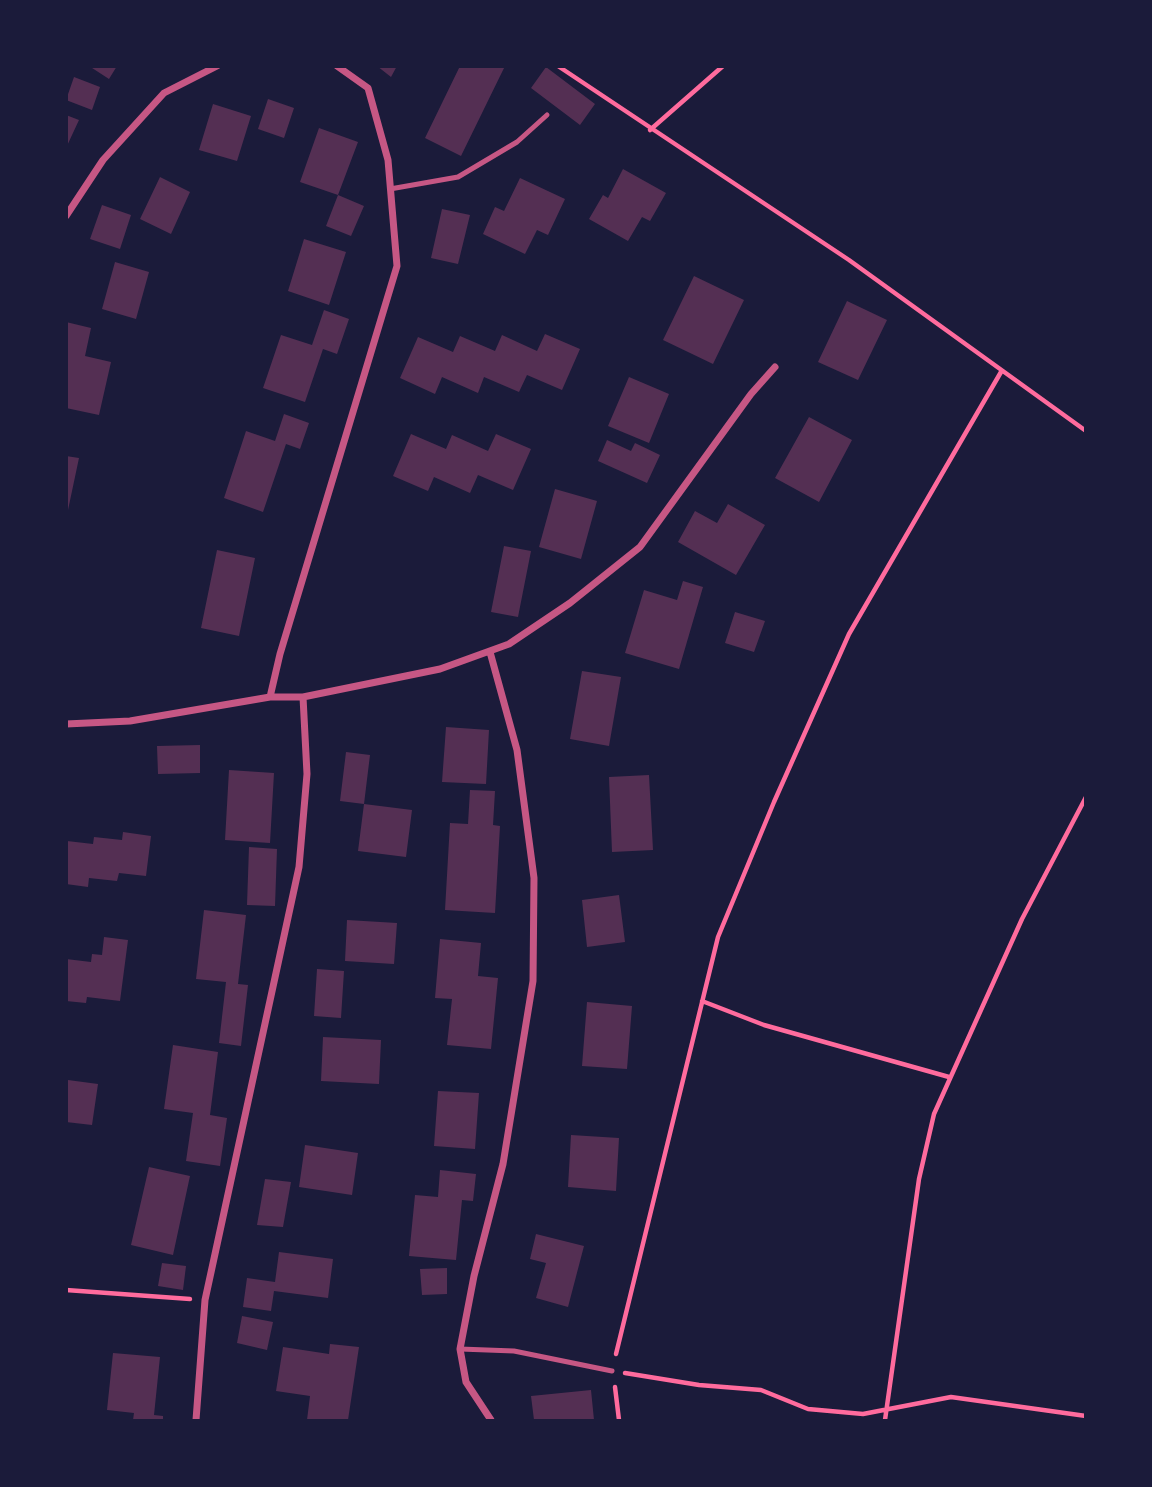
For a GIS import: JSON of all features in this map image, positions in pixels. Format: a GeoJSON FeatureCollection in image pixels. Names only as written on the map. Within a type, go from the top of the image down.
{"type":"FeatureCollection","features":[{"type":"Feature","properties":{"kind":"street"},"geometry":{"type":"LineString","coordinates":[[66,216],[103,160],[164,93],[217,66]]}},
{"type":"Feature","properties":{"kind":"street"},"geometry":{"type":"LineString","coordinates":[[270,697],[280,654],[397,266],[388,160],[368,88],[337,66]]}},
{"type":"Feature","properties":{"kind":"street"},"geometry":{"type":"LineString","coordinates":[[66,724],[130,720],[270,697],[303,697],[440,669],[509,644],[570,603],[640,547],[751,394],[775,368]]}},
{"type":"Feature","properties":{"kind":"street"},"geometry":{"type":"LineString","coordinates":[[490,652],[517,750],[534,878],[533,981],[503,1164],[474,1276],[460,1349],[466,1382],[491,1420]]}},
{"type":"Feature","properties":{"kind":"street"},"geometry":{"type":"LineString","coordinates":[[196,1420],[205,1300],[299,867],[307,774],[303,697]]}},
{"type":"Feature","properties":{"kind":"lane"},"geometry":{"type":"LineString","coordinates":[[390,188],[458,177],[517,142],[547,115]]}},
{"type":"Feature","properties":{"kind":"lane"},"geometry":{"type":"LineString","coordinates":[[460,1349],[514,1350],[612,1371]]}},
{"type":"Feature","properties":{"kind":"path"},"geometry":{"type":"LineString","coordinates":[[558,66],[650,130],[849,260],[1086,431]]}},
{"type":"Feature","properties":{"kind":"path"},"geometry":{"type":"LineString","coordinates":[[650,130],[723,66]]}},
{"type":"Feature","properties":{"kind":"path"},"geometry":{"type":"LineString","coordinates":[[619,1420],[612,1371],[718,937],[774,802],[849,634],[1002,372]]}},
{"type":"Feature","properties":{"kind":"path"},"geometry":{"type":"LineString","coordinates":[[885,1420],[919,1179],[934,1114],[1023,919],[1086,797]]}},
{"type":"Feature","properties":{"kind":"path"},"geometry":{"type":"LineString","coordinates":[[702,1001],[764,1026],[949,1077]]}},
{"type":"Feature","properties":{"kind":"path"},"geometry":{"type":"LineString","coordinates":[[66,1290],[205,1300]]}},
{"type":"Feature","properties":{"kind":"path"},"geometry":{"type":"LineString","coordinates":[[612,1371],[699,1385],[761,1390],[808,1409],[863,1414],[951,1398],[1086,1416]]}},
{"type":"Feature","properties":{"kind":"building"},"geometry":{"type":"Polygon","coordinates":[[[89,66],[117,66],[109,79],[89,66]]]}},
{"type":"Feature","properties":{"kind":"building"},"geometry":{"type":"Polygon","coordinates":[[[377,66],[397,66],[391,77],[377,66]]]}},
{"type":"Feature","properties":{"kind":"building"},"geometry":{"type":"Polygon","coordinates":[[[460,66],[505,66],[461,156],[425,138],[460,66]]]}},
{"type":"Feature","properties":{"kind":"building"},"geometry":{"type":"Polygon","coordinates":[[[546,67],[595,104],[580,125],[531,88],[546,67]]]}},
{"type":"Feature","properties":{"kind":"building"},"geometry":{"type":"Polygon","coordinates":[[[74,77],[100,87],[92,110],[66,100],[74,77]]]}},
{"type":"Feature","properties":{"kind":"building"},"geometry":{"type":"Polygon","coordinates":[[[268,99],[294,108],[284,138],[258,129],[268,99]]]}},
{"type":"Feature","properties":{"kind":"building"},"geometry":{"type":"Polygon","coordinates":[[[213,104],[251,116],[237,161],[199,150],[213,104]]]}},
{"type":"Feature","properties":{"kind":"building"},"geometry":{"type":"Polygon","coordinates":[[[66,115],[79,120],[66,148],[66,115]]]}},
{"type":"Feature","properties":{"kind":"building"},"geometry":{"type":"Polygon","coordinates":[[[319,128],[358,142],[338,195],[300,182],[319,128]]]}},
{"type":"Feature","properties":{"kind":"building"},"geometry":{"type":"Polygon","coordinates":[[[623,169],[666,193],[650,221],[642,217],[628,241],[589,219],[603,195],[608,198],[623,169]]]}},
{"type":"Feature","properties":{"kind":"building"},"geometry":{"type":"Polygon","coordinates":[[[160,177],[190,192],[171,234],[140,219],[160,177]]]}},
{"type":"Feature","properties":{"kind":"building"},"geometry":{"type":"Polygon","coordinates":[[[520,178],[565,199],[548,235],[537,230],[525,254],[483,234],[495,207],[504,211],[520,178]]]}},
{"type":"Feature","properties":{"kind":"building"},"geometry":{"type":"Polygon","coordinates":[[[338,195],[364,206],[351,236],[326,226],[338,195]]]}},
{"type":"Feature","properties":{"kind":"building"},"geometry":{"type":"Polygon","coordinates":[[[102,205],[131,215],[120,249],[90,239],[102,205]]]}},
{"type":"Feature","properties":{"kind":"building"},"geometry":{"type":"Polygon","coordinates":[[[442,209],[470,215],[458,264],[431,258],[442,209]]]}},
{"type":"Feature","properties":{"kind":"building"},"geometry":{"type":"Polygon","coordinates":[[[304,239],[346,252],[329,305],[288,291],[304,239]]]}},
{"type":"Feature","properties":{"kind":"building"},"geometry":{"type":"Polygon","coordinates":[[[115,262],[149,272],[136,319],[102,309],[115,262]]]}},
{"type":"Feature","properties":{"kind":"building"},"geometry":{"type":"Polygon","coordinates":[[[694,276],[744,300],[713,364],[663,340],[694,276]]]}},
{"type":"Feature","properties":{"kind":"building"},"geometry":{"type":"Polygon","coordinates":[[[847,301],[887,320],[858,380],[818,362],[847,301]]]}},
{"type":"Feature","properties":{"kind":"building"},"geometry":{"type":"Polygon","coordinates":[[[324,310],[349,319],[337,354],[323,349],[305,402],[263,388],[281,335],[312,345],[324,310]]]}},
{"type":"Feature","properties":{"kind":"building"},"geometry":{"type":"Polygon","coordinates":[[[66,322],[91,328],[85,356],[111,362],[99,415],[66,408],[66,322]]]}},
{"type":"Feature","properties":{"kind":"building"},"geometry":{"type":"Polygon","coordinates":[[[545,334],[580,349],[562,390],[527,375],[519,392],[484,377],[478,393],[442,377],[435,394],[400,378],[418,337],[453,352],[460,336],[495,351],[502,335],[537,351],[545,334]]]}},
{"type":"Feature","properties":{"kind":"building"},"geometry":{"type":"Polygon","coordinates":[[[629,377],[669,394],[649,443],[608,426],[629,377]]]}},
{"type":"Feature","properties":{"kind":"building"},"geometry":{"type":"Polygon","coordinates":[[[284,414],[309,423],[300,449],[286,444],[263,512],[224,498],[246,431],[275,441],[284,414]]]}},
{"type":"Feature","properties":{"kind":"building"},"geometry":{"type":"Polygon","coordinates":[[[809,417],[852,440],[819,502],[775,478],[809,417]]]}},
{"type":"Feature","properties":{"kind":"building"},"geometry":{"type":"Polygon","coordinates":[[[411,434],[446,449],[452,435],[488,451],[496,434],[531,449],[513,490],[478,475],[470,493],[434,477],[428,491],[393,476],[411,434]]]}},
{"type":"Feature","properties":{"kind":"building"},"geometry":{"type":"Polygon","coordinates":[[[607,440],[631,451],[635,443],[660,455],[647,483],[598,461],[607,440]]]}},
{"type":"Feature","properties":{"kind":"building"},"geometry":{"type":"Polygon","coordinates":[[[66,456],[79,458],[68,510],[66,510],[66,456]]]}},
{"type":"Feature","properties":{"kind":"building"},"geometry":{"type":"Polygon","coordinates":[[[555,489],[597,501],[581,559],[539,547],[555,489]]]}},
{"type":"Feature","properties":{"kind":"building"},"geometry":{"type":"Polygon","coordinates":[[[728,504],[765,525],[736,575],[678,542],[695,511],[717,523],[728,504]]]}},
{"type":"Feature","properties":{"kind":"building"},"geometry":{"type":"Polygon","coordinates":[[[504,546],[531,551],[518,617],[491,612],[504,546]]]}},
{"type":"Feature","properties":{"kind":"building"},"geometry":{"type":"Polygon","coordinates":[[[217,550],[255,558],[239,636],[201,628],[217,550]]]}},
{"type":"Feature","properties":{"kind":"building"},"geometry":{"type":"Polygon","coordinates":[[[683,581],[703,587],[679,669],[625,653],[644,590],[677,600],[683,581]]]}},
{"type":"Feature","properties":{"kind":"building"},"geometry":{"type":"Polygon","coordinates":[[[735,612],[765,621],[754,652],[725,643],[735,612]]]}},
{"type":"Feature","properties":{"kind":"building"},"geometry":{"type":"Polygon","coordinates":[[[582,671],[621,677],[609,746],[570,739],[582,671]]]}},
{"type":"Feature","properties":{"kind":"building"},"geometry":{"type":"Polygon","coordinates":[[[446,727],[489,730],[486,784],[442,782],[446,727]]]}},
{"type":"Feature","properties":{"kind":"building"},"geometry":{"type":"Polygon","coordinates":[[[200,745],[200,773],[158,774],[157,746],[200,745]]]}},
{"type":"Feature","properties":{"kind":"building"},"geometry":{"type":"Polygon","coordinates":[[[346,752],[370,755],[364,804],[340,801],[346,752]]]}},
{"type":"Feature","properties":{"kind":"building"},"geometry":{"type":"Polygon","coordinates":[[[229,770],[274,773],[270,843],[225,840],[229,770]]]}},
{"type":"Feature","properties":{"kind":"building"},"geometry":{"type":"Polygon","coordinates":[[[649,775],[653,850],[612,852],[609,777],[649,775]]]}},
{"type":"Feature","properties":{"kind":"building"},"geometry":{"type":"Polygon","coordinates":[[[470,790],[495,791],[493,825],[500,826],[495,913],[445,910],[450,823],[468,824],[470,790]]]}},
{"type":"Feature","properties":{"kind":"building"},"geometry":{"type":"Polygon","coordinates":[[[364,804],[412,810],[406,857],[358,851],[364,804]]]}},
{"type":"Feature","properties":{"kind":"building"},"geometry":{"type":"Polygon","coordinates":[[[123,832],[151,836],[146,876],[119,873],[117,881],[89,878],[88,887],[66,884],[67,841],[93,844],[94,837],[122,840],[123,832]]]}},
{"type":"Feature","properties":{"kind":"building"},"geometry":{"type":"Polygon","coordinates":[[[249,847],[277,849],[275,906],[247,905],[249,847]]]}},
{"type":"Feature","properties":{"kind":"building"},"geometry":{"type":"Polygon","coordinates":[[[619,895],[625,942],[587,947],[582,900],[619,895]]]}},
{"type":"Feature","properties":{"kind":"building"},"geometry":{"type":"Polygon","coordinates":[[[204,910],[246,915],[238,984],[248,985],[241,1046],[219,1043],[226,982],[196,979],[204,910]]]}},
{"type":"Feature","properties":{"kind":"building"},"geometry":{"type":"Polygon","coordinates":[[[347,920],[397,923],[394,964],[345,961],[347,920]]]}},
{"type":"Feature","properties":{"kind":"building"},"geometry":{"type":"Polygon","coordinates":[[[104,937],[128,940],[120,1001],[87,997],[86,1003],[66,1001],[66,959],[91,962],[92,954],[102,955],[104,937]]]}},
{"type":"Feature","properties":{"kind":"building"},"geometry":{"type":"Polygon","coordinates":[[[440,939],[481,943],[478,976],[498,978],[491,1049],[447,1045],[452,999],[435,998],[440,939]]]}},
{"type":"Feature","properties":{"kind":"building"},"geometry":{"type":"Polygon","coordinates":[[[317,969],[344,971],[341,1018],[314,1016],[317,969]]]}},
{"type":"Feature","properties":{"kind":"building"},"geometry":{"type":"Polygon","coordinates":[[[587,1002],[632,1006],[627,1069],[582,1066],[587,1002]]]}},
{"type":"Feature","properties":{"kind":"building"},"geometry":{"type":"Polygon","coordinates":[[[323,1037],[381,1040],[379,1084],[321,1081],[323,1037]]]}},
{"type":"Feature","properties":{"kind":"building"},"geometry":{"type":"Polygon","coordinates":[[[173,1045],[218,1052],[210,1115],[227,1118],[220,1166],[186,1161],[193,1113],[164,1109],[173,1045]]]}},
{"type":"Feature","properties":{"kind":"building"},"geometry":{"type":"Polygon","coordinates":[[[68,1080],[98,1084],[92,1125],[66,1122],[68,1080]]]}},
{"type":"Feature","properties":{"kind":"building"},"geometry":{"type":"Polygon","coordinates":[[[438,1091],[479,1093],[475,1149],[434,1146],[438,1091]]]}},
{"type":"Feature","properties":{"kind":"building"},"geometry":{"type":"Polygon","coordinates":[[[571,1135],[619,1138],[616,1191],[568,1187],[571,1135]]]}},
{"type":"Feature","properties":{"kind":"building"},"geometry":{"type":"Polygon","coordinates":[[[305,1145],[358,1153],[352,1195],[299,1187],[305,1145]]]}},
{"type":"Feature","properties":{"kind":"building"},"geometry":{"type":"Polygon","coordinates":[[[149,1167],[190,1176],[173,1255],[131,1245],[149,1167]]]}},
{"type":"Feature","properties":{"kind":"building"},"geometry":{"type":"Polygon","coordinates":[[[440,1170],[476,1174],[473,1201],[462,1200],[456,1260],[409,1256],[415,1195],[438,1197],[440,1170]]]}},
{"type":"Feature","properties":{"kind":"building"},"geometry":{"type":"Polygon","coordinates":[[[265,1179],[291,1182],[283,1227],[257,1225],[265,1179]]]}},
{"type":"Feature","properties":{"kind":"building"},"geometry":{"type":"Polygon","coordinates":[[[536,1234],[584,1246],[568,1307],[536,1298],[546,1263],[530,1259],[536,1234]]]}},
{"type":"Feature","properties":{"kind":"building"},"geometry":{"type":"Polygon","coordinates":[[[279,1252],[333,1259],[328,1298],[274,1291],[271,1311],[243,1307],[247,1278],[275,1282],[279,1252]]]}},
{"type":"Feature","properties":{"kind":"building"},"geometry":{"type":"Polygon","coordinates":[[[162,1263],[186,1266],[183,1290],[158,1286],[162,1263]]]}},
{"type":"Feature","properties":{"kind":"building"},"geometry":{"type":"Polygon","coordinates":[[[447,1268],[447,1294],[422,1295],[420,1269],[447,1268]]]}},
{"type":"Feature","properties":{"kind":"building"},"geometry":{"type":"Polygon","coordinates":[[[242,1316],[273,1322],[267,1350],[237,1343],[242,1316]]]}},
{"type":"Feature","properties":{"kind":"building"},"geometry":{"type":"Polygon","coordinates":[[[330,1344],[359,1347],[348,1420],[307,1420],[310,1396],[276,1391],[283,1347],[329,1354],[330,1344]]]}},
{"type":"Feature","properties":{"kind":"building"},"geometry":{"type":"Polygon","coordinates":[[[113,1353],[160,1357],[154,1415],[163,1416],[163,1420],[133,1420],[134,1413],[107,1410],[113,1353]]]}},
{"type":"Feature","properties":{"kind":"building"},"geometry":{"type":"Polygon","coordinates":[[[591,1390],[594,1420],[534,1420],[531,1396],[591,1390]]]}}]}
